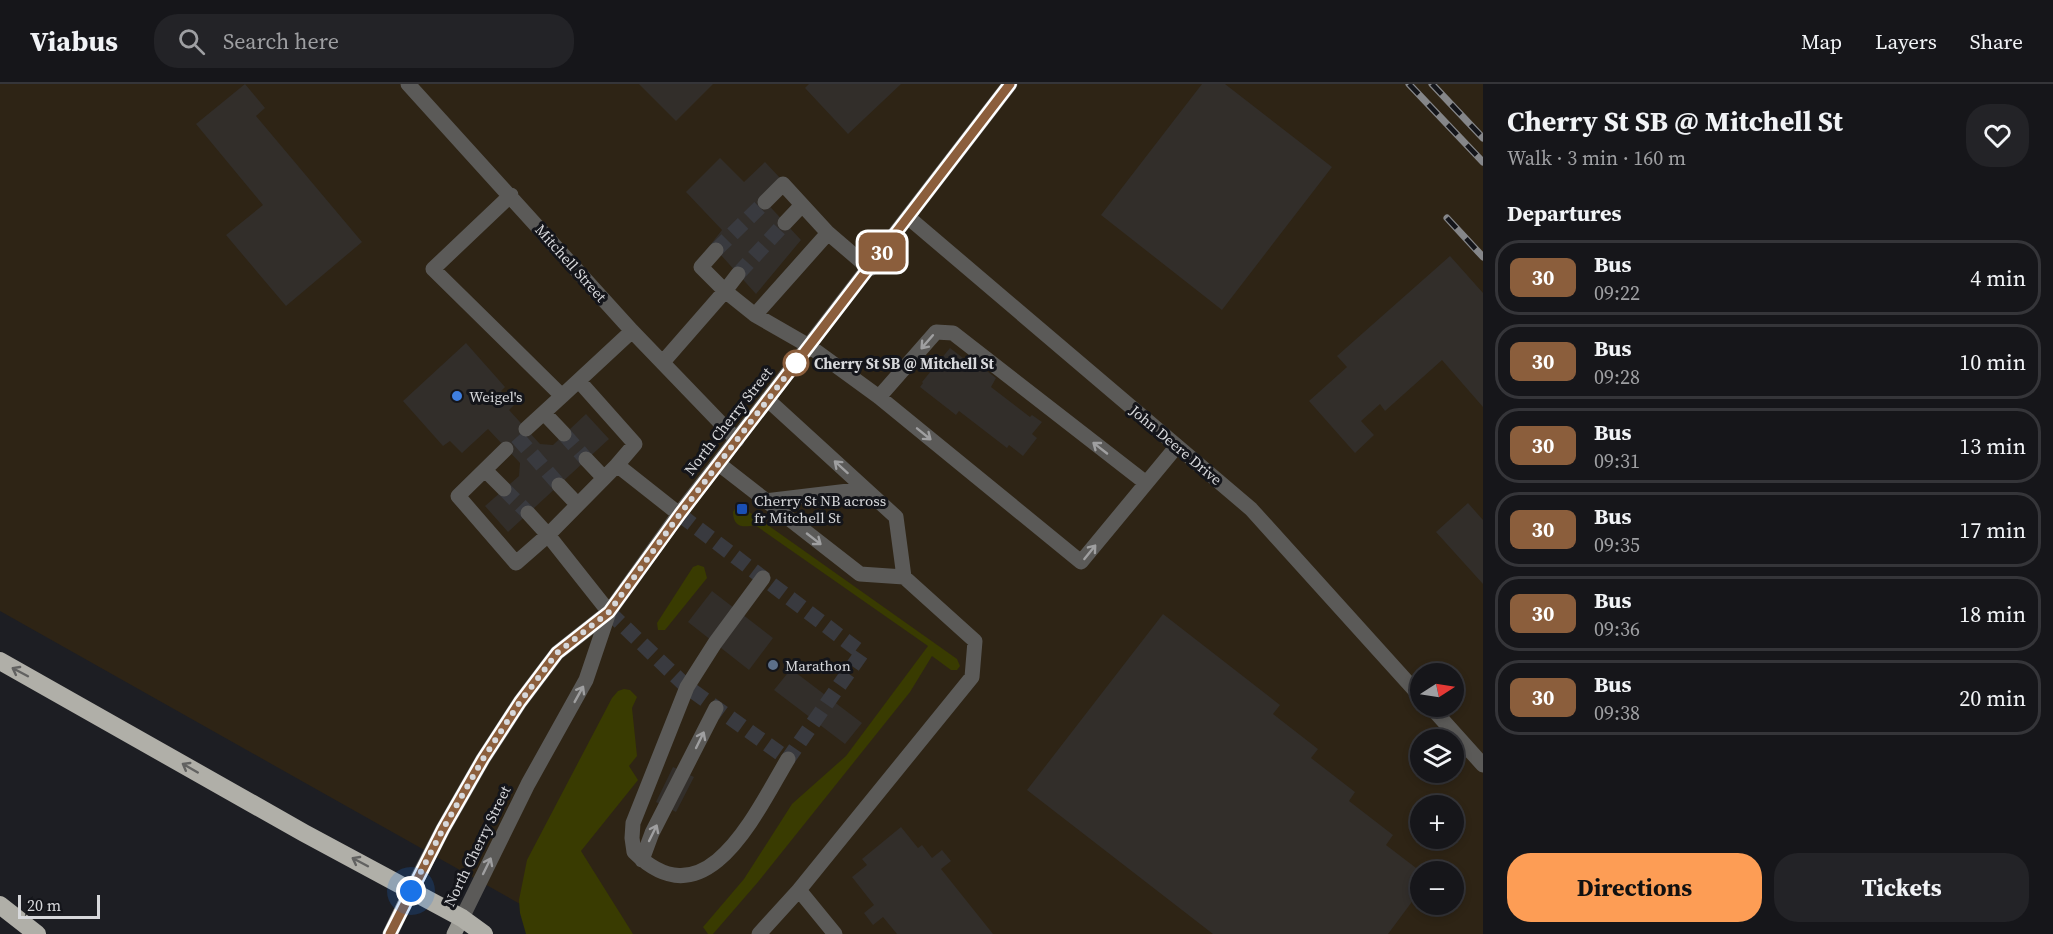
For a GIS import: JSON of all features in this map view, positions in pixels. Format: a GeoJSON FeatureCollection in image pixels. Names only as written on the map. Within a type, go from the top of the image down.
{"type":"FeatureCollection","features":[{"type":"Feature","properties":{"kind":"highway"},"geometry":{"type":"LineString","coordinates":[[0,661],[411,891],[458,926],[484,934]]}},
{"type":"Feature","properties":{"kind":"highway"},"geometry":{"type":"LineString","coordinates":[[0,905],[37,934]]}},
{"type":"Feature","properties":{"kind":"main road","name":"North Cherry Street"},"geometry":{"type":"LineString","coordinates":[[390,934],[411,891]]}},
{"type":"Feature","properties":{"kind":"street","name":"Mitchell Street"},"geometry":{"type":"LineString","coordinates":[[408,84],[632,331],[737,440]]}},
{"type":"Feature","properties":{"kind":"street","name":"North Cherry Street"},"geometry":{"type":"LineString","coordinates":[[411,891],[477,769],[520,702],[557,653],[609,612],[680,514],[1010,84]]}},
{"type":"Feature","properties":{"kind":"street"},"geometry":{"type":"LineString","coordinates":[[765,202],[783,184],[828,234],[870,268]]}},
{"type":"Feature","properties":{"kind":"street"},"geometry":{"type":"LineString","coordinates":[[511,195],[434,269],[562,396]]}},
{"type":"Feature","properties":{"kind":"street"},"geometry":{"type":"LineString","coordinates":[[785,223],[802,205]]}},
{"type":"Feature","properties":{"kind":"street","name":"John Deere Drive"},"geometry":{"type":"LineString","coordinates":[[909,218],[1251,509],[1410,685]]}},
{"type":"Feature","properties":{"kind":"street"},"geometry":{"type":"LineString","coordinates":[[755,315],[828,234]]}},
{"type":"Feature","properties":{"kind":"street"},"geometry":{"type":"LineString","coordinates":[[716,250],[701,267],[725,291],[755,315],[809,346],[879,397],[1081,562],[1177,446]]}},
{"type":"Feature","properties":{"kind":"street"},"geometry":{"type":"LineString","coordinates":[[663,362],[738,274]]}},
{"type":"Feature","properties":{"kind":"street"},"geometry":{"type":"LineString","coordinates":[[526,429],[632,331]]}},
{"type":"Feature","properties":{"kind":"street"},"geometry":{"type":"LineString","coordinates":[[879,397],[936,332],[953,333],[1146,483]]}},
{"type":"Feature","properties":{"kind":"street"},"geometry":{"type":"LineString","coordinates":[[507,448],[458,496],[516,563],[548,535],[635,444],[579,381]]}},
{"type":"Feature","properties":{"kind":"street"},"geometry":{"type":"LineString","coordinates":[[768,400],[896,517],[904,577]]}},
{"type":"Feature","properties":{"kind":"street"},"geometry":{"type":"LineString","coordinates":[[544,413],[564,434]]}},
{"type":"Feature","properties":{"kind":"street"},"geometry":{"type":"LineString","coordinates":[[586,459],[604,478]]}},
{"type":"Feature","properties":{"kind":"street"},"geometry":{"type":"LineString","coordinates":[[719,464],[860,574],[904,577],[975,641],[972,677],[798,890],[759,934]]}},
{"type":"Feature","properties":{"kind":"street"},"geometry":{"type":"LineString","coordinates":[[616,465],[680,514]]}},
{"type":"Feature","properties":{"kind":"street"},"geometry":{"type":"LineString","coordinates":[[486,471],[504,489]]}},
{"type":"Feature","properties":{"kind":"street"},"geometry":{"type":"LineString","coordinates":[[559,484],[578,504]]}},
{"type":"Feature","properties":{"kind":"street"},"geometry":{"type":"LineString","coordinates":[[765,501],[865,489]]}},
{"type":"Feature","properties":{"kind":"street"},"geometry":{"type":"LineString","coordinates":[[528,513],[609,612]]}},
{"type":"Feature","properties":{"kind":"street"},"geometry":{"type":"LineString","coordinates":[[763,578],[715,643],[687,687],[633,823],[634,852],[662,873],[686,876],[712,867],[736,843],[788,759]]}},
{"type":"Feature","properties":{"kind":"street","name":"North Cherry Street"},"geometry":{"type":"LineString","coordinates":[[458,926],[528,784],[586,680],[609,612]]}},
{"type":"Feature","properties":{"kind":"street"},"geometry":{"type":"LineString","coordinates":[[642,860],[652,833],[716,708]]}},
{"type":"Feature","properties":{"kind":"street"},"geometry":{"type":"LineString","coordinates":[[1440,717],[1483,765]]}},
{"type":"Feature","properties":{"kind":"street"},"geometry":{"type":"LineString","coordinates":[[798,890],[835,934]]}},
{"type":"Feature","properties":{"kind":"shaded area"},"geometry":{"type":"Polygon","coordinates":[[[0,84],[1483,84],[1483,934],[557,934],[536,913],[0,611],[0,84]]]}},
{"type":"Feature","properties":{"kind":"shaded area"},"geometry":{"type":"Polygon","coordinates":[[[738,504],[957,659],[960,666],[957,670],[951,670],[932,656],[910,692],[758,882],[713,934],[708,934],[703,927],[744,879],[792,804],[846,756],[928,646],[755,525],[739,525],[733,517],[738,504]]]}},
{"type":"Feature","properties":{"kind":"shaded area"},"geometry":{"type":"Polygon","coordinates":[[[698,565],[704,567],[707,578],[665,630],[658,630],[657,623],[693,567],[698,565]]]}},
{"type":"Feature","properties":{"kind":"shaded area"},"geometry":{"type":"Polygon","coordinates":[[[630,690],[637,697],[632,708],[637,756],[629,766],[638,780],[581,851],[633,934],[526,934],[519,900],[527,860],[612,698],[618,691],[630,690]]]}},
{"type":"Feature","properties":{"kind":"building"},"geometry":{"type":"Polygon","coordinates":[[[245,84],[265,108],[256,116],[362,242],[286,306],[226,235],[263,205],[196,124],[245,84]]]}},
{"type":"Feature","properties":{"kind":"building"},"geometry":{"type":"Polygon","coordinates":[[[639,84],[713,84],[676,121],[639,84]]]}},
{"type":"Feature","properties":{"kind":"building"},"geometry":{"type":"Polygon","coordinates":[[[809,84],[901,84],[848,134],[805,88],[809,84]]]}},
{"type":"Feature","properties":{"kind":"building"},"geometry":{"type":"Polygon","coordinates":[[[1202,84],[1225,84],[1332,167],[1222,310],[1101,215],[1202,84]]]}},
{"type":"Feature","properties":{"kind":"building"},"geometry":{"type":"Polygon","coordinates":[[[720,158],[744,182],[765,162],[781,179],[761,197],[801,240],[756,294],[711,244],[722,230],[686,192],[720,158]]]}},
{"type":"Feature","properties":{"kind":"building"},"geometry":{"type":"Polygon","coordinates":[[[1450,256],[1483,293],[1483,407],[1442,360],[1385,411],[1380,404],[1361,421],[1374,435],[1355,453],[1309,401],[1347,367],[1337,356],[1450,256]]]}},
{"type":"Feature","properties":{"kind":"building"},"geometry":{"type":"Polygon","coordinates":[[[466,343],[505,387],[501,391],[514,405],[509,410],[540,444],[553,445],[586,414],[609,439],[508,532],[485,506],[519,476],[520,463],[488,429],[462,453],[450,441],[443,446],[403,401],[466,343]]]}},
{"type":"Feature","properties":{"kind":"building"},"geometry":{"type":"Polygon","coordinates":[[[950,348],[980,371],[982,367],[996,378],[991,387],[1030,417],[1032,415],[1042,422],[1032,434],[1037,438],[1023,456],[1009,445],[1007,448],[959,411],[956,415],[920,387],[950,348]]]}},
{"type":"Feature","properties":{"kind":"building"},"geometry":{"type":"Polygon","coordinates":[[[1468,503],[1483,520],[1483,584],[1436,532],[1468,503]]]}},
{"type":"Feature","properties":{"kind":"building"},"geometry":{"type":"Polygon","coordinates":[[[712,591],[773,638],[749,670],[688,622],[712,591]]]}},
{"type":"Feature","properties":{"kind":"building"},"geometry":{"type":"Polygon","coordinates":[[[1163,614],[1280,705],[1273,714],[1318,749],[1311,758],[1355,792],[1349,801],[1393,835],[1386,845],[1410,863],[1410,904],[1388,934],[1213,934],[1027,790],[1163,614]]]}},
{"type":"Feature","properties":{"kind":"building"},"geometry":{"type":"Polygon","coordinates":[[[791,669],[862,723],[845,744],[774,690],[791,669]]]}},
{"type":"Feature","properties":{"kind":"building"},"geometry":{"type":"Polygon","coordinates":[[[673,767],[694,777],[676,812],[656,802],[673,767]]]}},
{"type":"Feature","properties":{"kind":"building"},"geometry":{"type":"Polygon","coordinates":[[[901,827],[918,848],[922,845],[932,858],[942,850],[951,861],[941,869],[993,934],[897,934],[883,917],[873,925],[864,913],[874,905],[852,877],[867,865],[862,859],[901,827]]]}},
{"type":"Feature","properties":{"kind":"tunnel"},"geometry":{"type":"LineString","coordinates":[[716,250],[765,202]]}},
{"type":"Feature","properties":{"kind":"tunnel"},"geometry":{"type":"LineString","coordinates":[[738,274],[785,223]]}},
{"type":"Feature","properties":{"kind":"tunnel"},"geometry":{"type":"LineString","coordinates":[[564,434],[586,459]]}},
{"type":"Feature","properties":{"kind":"tunnel"},"geometry":{"type":"LineString","coordinates":[[517,437],[559,485]]}},
{"type":"Feature","properties":{"kind":"tunnel"},"geometry":{"type":"LineString","coordinates":[[504,489],[528,513]]}},
{"type":"Feature","properties":{"kind":"tunnel"},"geometry":{"type":"LineString","coordinates":[[609,612],[687,687],[788,759],[862,653],[679,514]]}},
{"type":"Feature","properties":{"kind":"railway"},"geometry":{"type":"LineString","coordinates":[[1409,84],[1483,162]]}},
{"type":"Feature","properties":{"kind":"railway"},"geometry":{"type":"LineString","coordinates":[[1432,84],[1483,138]]}},
{"type":"Feature","properties":{"kind":"railway"},"geometry":{"type":"LineString","coordinates":[[1447,218],[1483,257]]}},
{"type":"Feature","properties":{"kind":"bus line","name":"30"},"geometry":{"type":"LineString","coordinates":[[390,934],[443,829],[483,759],[520,702],[557,653],[609,612],[680,514],[1010,84]]}},
{"type":"Feature","properties":{"kind":"place","name":"Cherry St SB @ Mitchell St"},"geometry":{"type":"Point","coordinates":[796,363]}},
{"type":"Feature","properties":{"kind":"place","name":"Weigel's"},"geometry":{"type":"Point","coordinates":[457,396]}},
{"type":"Feature","properties":{"kind":"place","name":"Cherry St NB across fr Mitchell St"},"geometry":{"type":"Point","coordinates":[742,509]}},
{"type":"Feature","properties":{"kind":"place","name":"Marathon"},"geometry":{"type":"Point","coordinates":[773,665]}},
{"type":"Feature","properties":{"kind":"route"},"geometry":{"type":"LineString","coordinates":[[411,891],[483,759],[520,702],[557,653],[609,612],[680,514],[796,363]]}}]}
